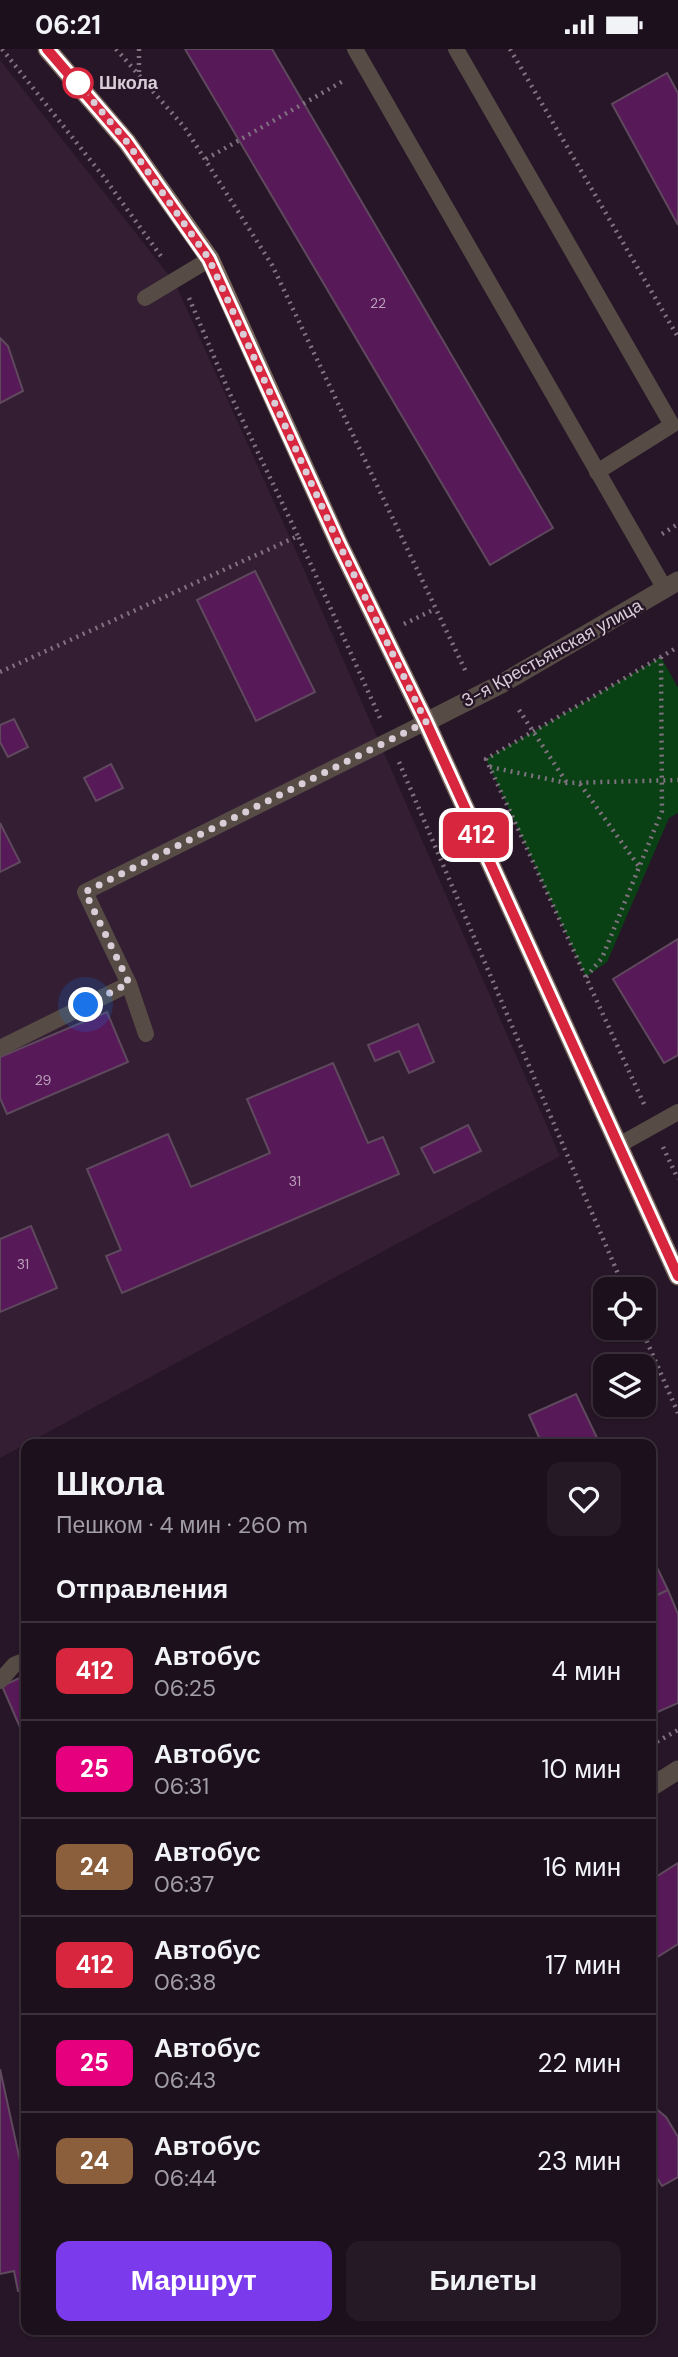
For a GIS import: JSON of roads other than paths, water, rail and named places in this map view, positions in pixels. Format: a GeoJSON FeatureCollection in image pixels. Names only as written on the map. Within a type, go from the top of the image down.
{"type":"FeatureCollection","features":[{"type":"Feature","properties":{"kind":"main road"},"geometry":{"type":"LineString","coordinates":[[47,49],[127,142],[209,259],[339,544],[426,722],[678,1276]]}},
{"type":"Feature","properties":{"kind":"street","name":"3-я Крестьянская улица"},"geometry":{"type":"LineString","coordinates":[[426,722],[503,683],[672,585]]}},
{"type":"Feature","properties":{"kind":"street"},"geometry":{"type":"LineString","coordinates":[[656,1784],[678,1770]]}},
{"type":"Feature","properties":{"kind":"lane"},"geometry":{"type":"LineString","coordinates":[[355,49],[597,472],[672,585]]}},
{"type":"Feature","properties":{"kind":"lane"},"geometry":{"type":"LineString","coordinates":[[456,49],[675,423],[597,472]]}},
{"type":"Feature","properties":{"kind":"lane"},"geometry":{"type":"LineString","coordinates":[[145,298],[209,259]]}},
{"type":"Feature","properties":{"kind":"lane"},"geometry":{"type":"LineString","coordinates":[[146,1034],[129,983],[85,892],[426,722]]}},
{"type":"Feature","properties":{"kind":"lane"},"geometry":{"type":"LineString","coordinates":[[0,1048],[129,983]]}},
{"type":"Feature","properties":{"kind":"lane"},"geometry":{"type":"LineString","coordinates":[[619,1145],[678,1112]]}},
{"type":"Feature","properties":{"kind":"lane"},"geometry":{"type":"LineString","coordinates":[[0,1681],[14,1665],[21,1662]]}},
{"type":"Feature","properties":{"kind":"place","name":"Школа"},"geometry":{"type":"Point","coordinates":[78,83]}}]}
